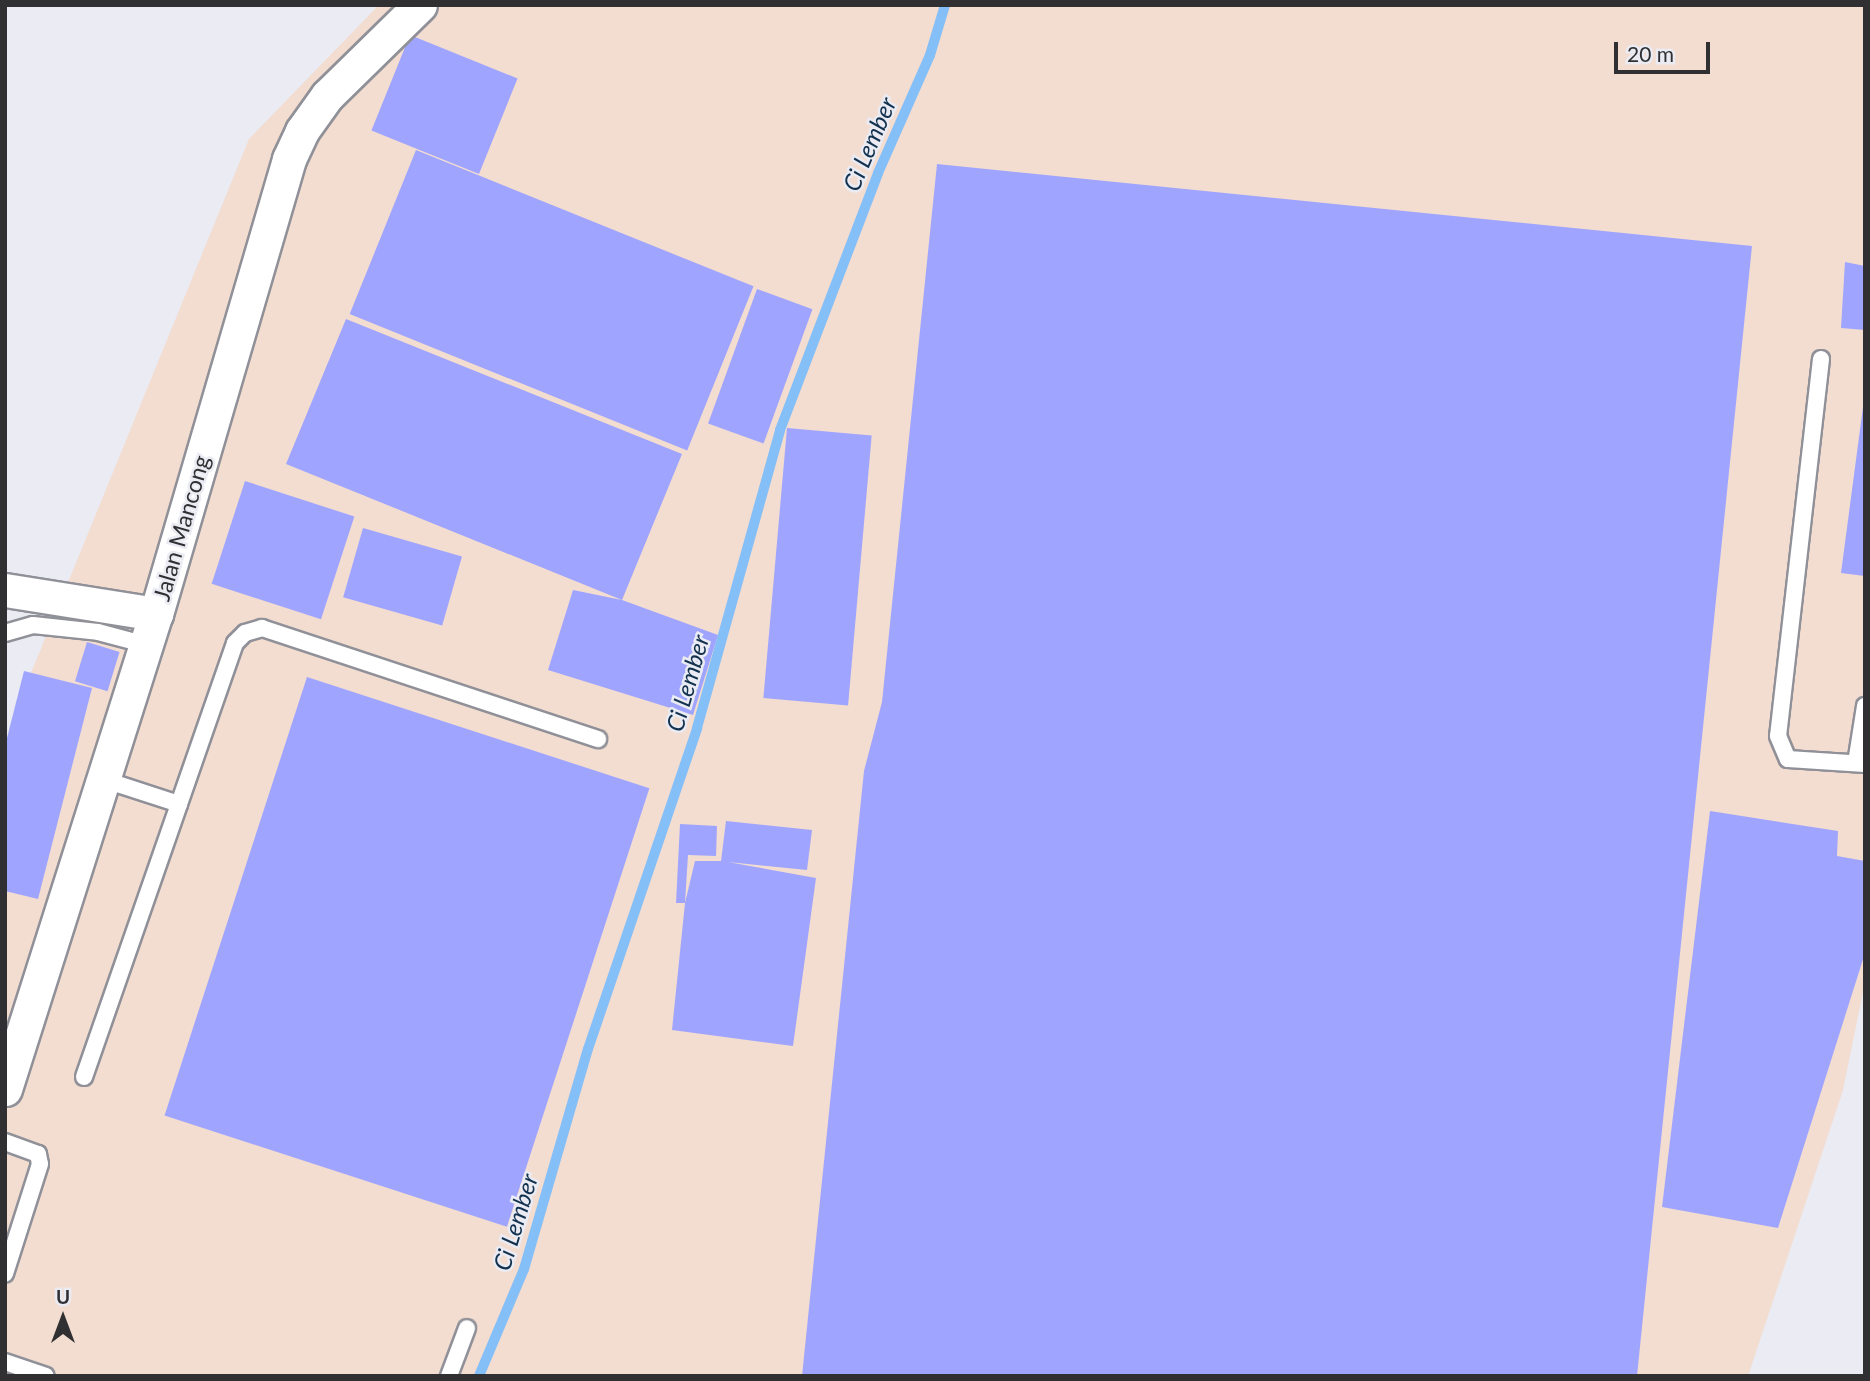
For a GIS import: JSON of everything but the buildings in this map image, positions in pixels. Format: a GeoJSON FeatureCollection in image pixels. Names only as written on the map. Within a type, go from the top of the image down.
{"type":"FeatureCollection","features":[{"type":"Feature","properties":{"kind":"street","name":"Jalan Mancong"},"geometry":{"type":"LineString","coordinates":[[5,1089],[105,780],[289,159],[302,131],[327,96],[420,5]]}},
{"type":"Feature","properties":{"kind":"street"},"geometry":{"type":"LineString","coordinates":[[5,590],[151,629]]}},
{"type":"Feature","properties":{"kind":"lane"},"geometry":{"type":"LineString","coordinates":[[1821,359],[1778,736],[1788,759],[1860,764],[1865,706]]}},
{"type":"Feature","properties":{"kind":"lane"},"geometry":{"type":"LineString","coordinates":[[5,633],[33,625],[98,632],[151,629]]}},
{"type":"Feature","properties":{"kind":"lane"},"geometry":{"type":"LineString","coordinates":[[84,1077],[234,643],[245,633],[262,628],[598,738]]}},
{"type":"Feature","properties":{"kind":"lane"},"geometry":{"type":"LineString","coordinates":[[105,780],[179,804]]}},
{"type":"Feature","properties":{"kind":"lane"},"geometry":{"type":"LineString","coordinates":[[5,1142],[38,1154],[40,1164],[5,1274]]}},
{"type":"Feature","properties":{"kind":"lane"},"geometry":{"type":"LineString","coordinates":[[449,1376],[467,1328]]}},
{"type":"Feature","properties":{"kind":"lane"},"geometry":{"type":"LineString","coordinates":[[5,1362],[46,1376]]}},
{"type":"Feature","properties":{"kind":"shaded area"},"geometry":{"type":"Polygon","coordinates":[[[379,5],[1865,5],[1865,982],[1843,1090],[1748,1376],[5,1376],[5,753],[18,705],[249,139],[379,5]]]}},
{"type":"Feature","properties":{"kind":"waterway","name":"Ci Lember"},"geometry":{"type":"LineString","coordinates":[[479,1376],[524,1269],[588,1049],[697,728],[780,430],[878,173],[930,55],[945,5]]}}]}
